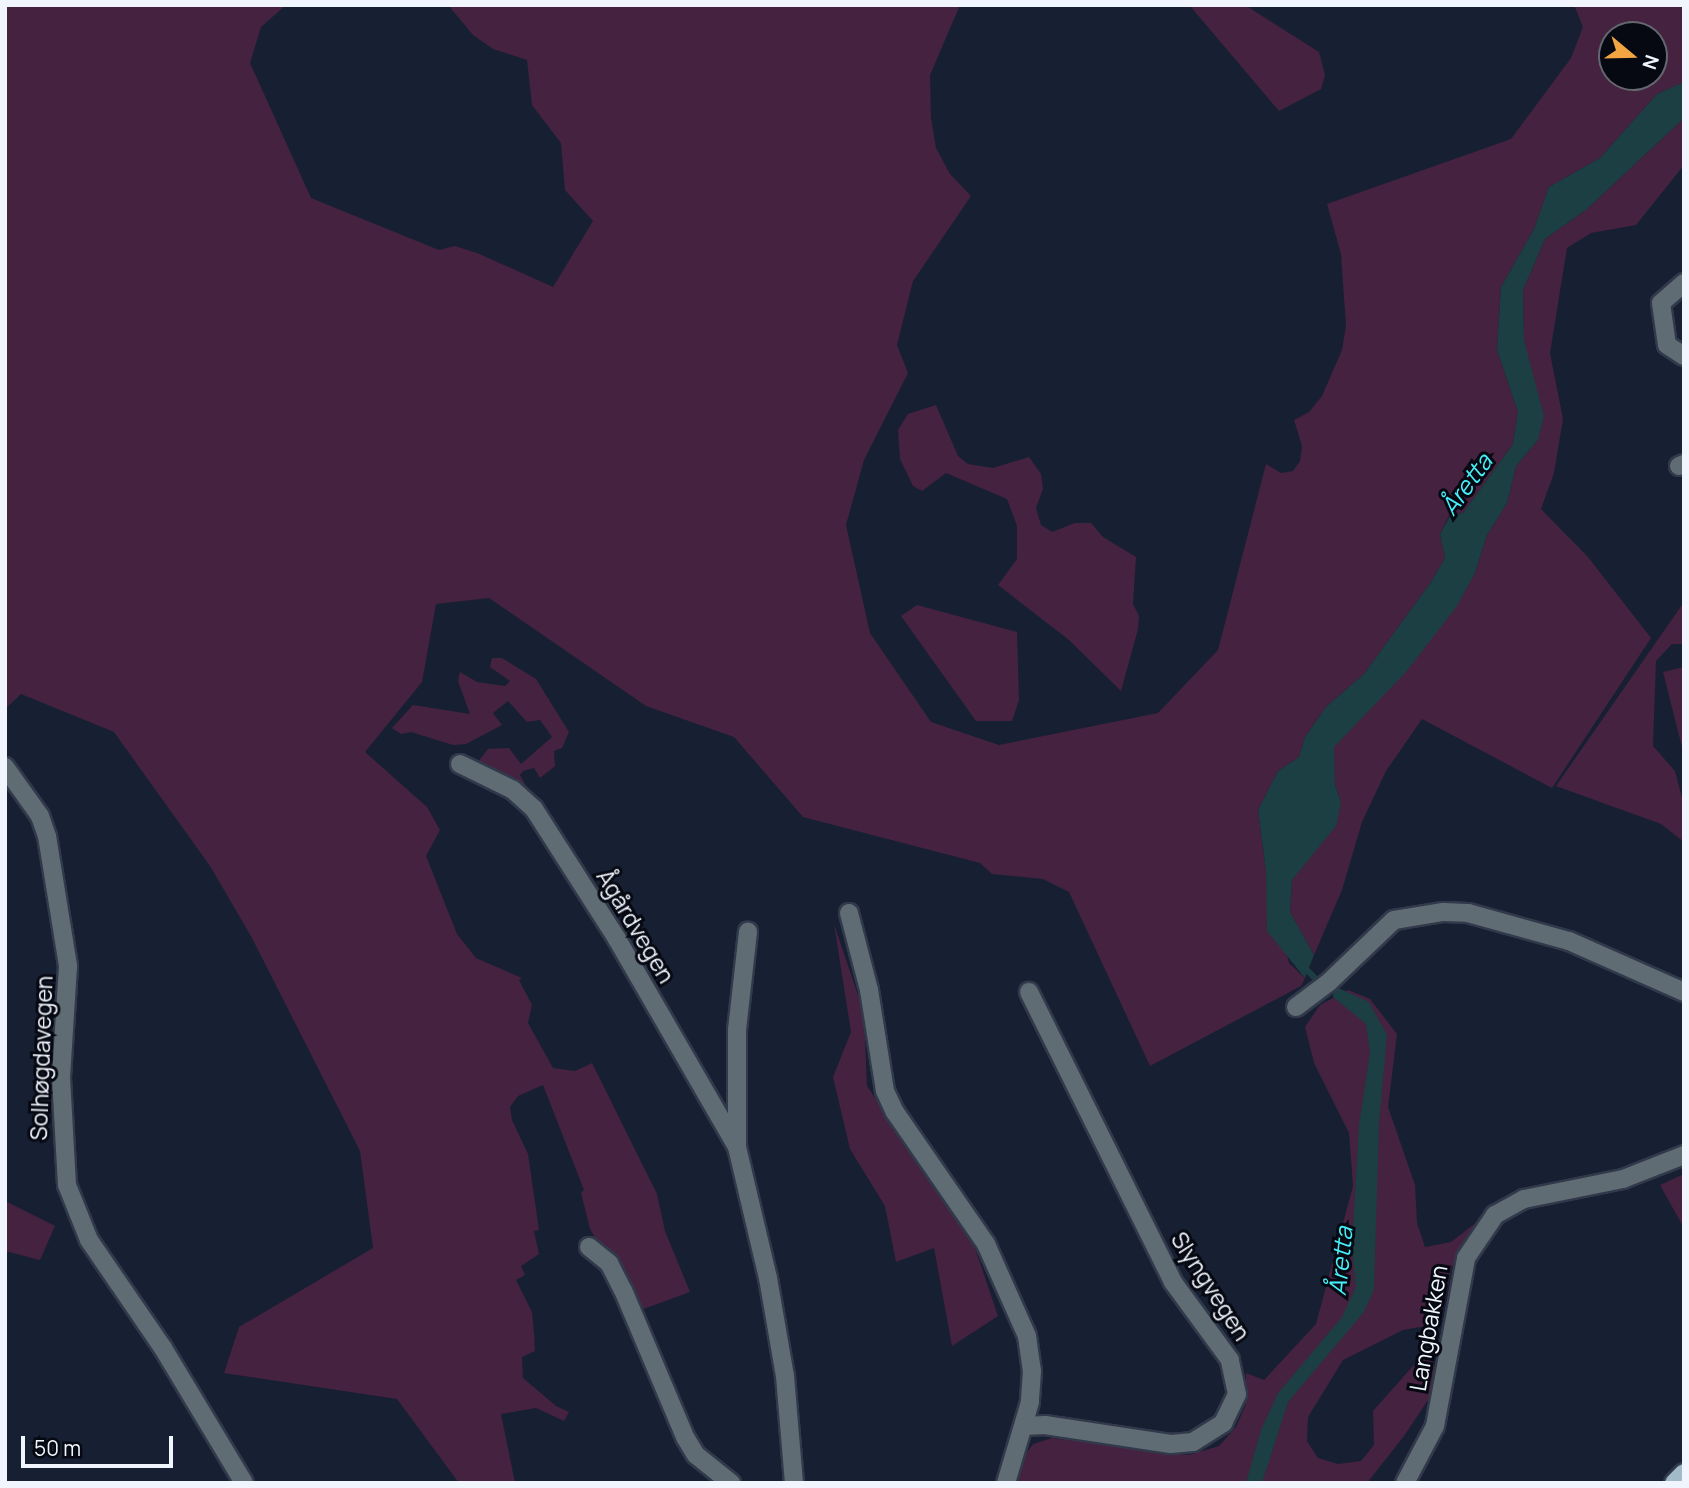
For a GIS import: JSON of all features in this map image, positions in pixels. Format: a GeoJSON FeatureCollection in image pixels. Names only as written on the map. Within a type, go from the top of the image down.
{"type":"FeatureCollection","features":[{"type":"Feature","properties":{"kind":"main road"},"geometry":{"type":"LineString","coordinates":[[1674,1483],[1684,1473]]}},
{"type":"Feature","properties":{"kind":"street"},"geometry":{"type":"LineString","coordinates":[[1684,283],[1661,303],[1667,345],[1684,356]]}},
{"type":"Feature","properties":{"kind":"street","name":"Ågårdvegen"},"geometry":{"type":"LineString","coordinates":[[460,764],[513,790],[534,809],[617,939],[737,1147]]}},
{"type":"Feature","properties":{"kind":"street","name":"Solhøgdavegen"},"geometry":{"type":"LineString","coordinates":[[5,767],[40,816],[47,836],[68,966],[61,1078],[67,1185],[89,1240],[163,1348],[244,1483]]}},
{"type":"Feature","properties":{"kind":"street"},"geometry":{"type":"LineString","coordinates":[[849,912],[869,990],[885,1091],[902,1124],[986,1244],[1027,1336],[1032,1371],[1024,1426],[1006,1483]]}},
{"type":"Feature","properties":{"kind":"street"},"geometry":{"type":"LineString","coordinates":[[1296,1007],[1328,983],[1394,920],[1443,912],[1468,913],[1569,941],[1684,992]]}},
{"type":"Feature","properties":{"kind":"street","name":"Ågårdvegen"},"geometry":{"type":"LineString","coordinates":[[748,932],[737,1030],[737,1147],[768,1278],[785,1376],[794,1483]]}},
{"type":"Feature","properties":{"kind":"street","name":"Slyngvegen"},"geometry":{"type":"LineString","coordinates":[[1024,1426],[1045,1425],[1171,1444],[1193,1442],[1223,1423],[1237,1395],[1230,1360],[1173,1282],[1029,992]]}},
{"type":"Feature","properties":{"kind":"street","name":"Langbakken"},"geometry":{"type":"LineString","coordinates":[[1405,1483],[1435,1426],[1466,1258],[1495,1215],[1524,1199],[1623,1180],[1684,1155]]}},
{"type":"Feature","properties":{"kind":"street"},"geometry":{"type":"LineString","coordinates":[[589,1247],[609,1263],[623,1290],[685,1437],[696,1455],[731,1483]]}},
{"type":"Feature","properties":{"kind":"shaded area"},"geometry":{"type":"Polygon","coordinates":[[[5,5],[286,5],[261,27],[250,63],[311,198],[439,250],[455,246],[477,253],[553,287],[593,221],[565,190],[561,143],[532,105],[527,60],[493,49],[473,35],[448,5],[960,5],[930,75],[931,118],[936,148],[950,174],[971,196],[913,281],[897,345],[908,373],[864,460],[846,525],[870,633],[931,722],[999,745],[1158,713],[1218,650],[1266,464],[1281,473],[1293,471],[1300,461],[1302,446],[1294,420],[1309,412],[1322,396],[1342,350],[1346,326],[1341,254],[1327,204],[1511,139],[1571,58],[1583,27],[1574,5],[1684,5],[1684,82],[1668,89],[1668,21],[1598,21],[1598,91],[1664,91],[1657,94],[1600,158],[1549,187],[1534,229],[1501,287],[1497,350],[1518,412],[1513,444],[1463,513],[1449,516],[1440,534],[1445,558],[1431,582],[1364,674],[1326,707],[1305,737],[1299,757],[1278,771],[1258,810],[1266,871],[1289,963],[1305,978],[1301,986],[1150,1066],[1069,892],[1043,879],[992,874],[980,863],[803,817],[734,737],[646,706],[489,598],[436,604],[422,682],[365,752],[427,807],[440,830],[426,856],[457,934],[476,958],[522,978],[519,980],[532,1005],[528,1023],[553,1068],[575,1071],[592,1063],[657,1194],[665,1231],[690,1292],[638,1311],[590,1229],[581,1193],[584,1190],[543,1085],[518,1096],[510,1107],[512,1120],[528,1154],[539,1230],[534,1231],[539,1254],[521,1266],[525,1275],[516,1280],[532,1312],[534,1333],[535,1351],[522,1357],[523,1378],[556,1406],[569,1412],[564,1421],[536,1408],[501,1414],[515,1483],[459,1483],[397,1399],[224,1373],[239,1327],[373,1248],[360,1151],[252,938],[210,866],[114,732],[21,694],[5,709],[5,5]]]}},
{"type":"Feature","properties":{"kind":"shaded area"},"geometry":{"type":"Polygon","coordinates":[[[1245,5],[1319,52],[1325,75],[1321,89],[1279,111],[1190,6],[1245,5]]]}},
{"type":"Feature","properties":{"kind":"shaded area"},"geometry":{"type":"Polygon","coordinates":[[[1684,82],[1684,118],[1587,209],[1545,239],[1523,290],[1524,340],[1544,416],[1538,440],[1516,466],[1507,503],[1487,535],[1475,573],[1457,606],[1406,672],[1334,747],[1335,784],[1341,803],[1336,826],[1292,880],[1290,912],[1314,955],[1305,978],[1267,931],[1266,871],[1258,810],[1278,771],[1299,757],[1305,737],[1326,707],[1364,674],[1431,582],[1445,558],[1440,534],[1450,516],[1463,513],[1513,444],[1518,412],[1497,350],[1501,287],[1534,229],[1549,187],[1600,158],[1657,94],[1684,82]]]}},
{"type":"Feature","properties":{"kind":"shaded area"},"geometry":{"type":"Polygon","coordinates":[[[1684,118],[1684,165],[1636,225],[1591,233],[1567,248],[1550,353],[1563,419],[1554,473],[1541,509],[1588,557],[1651,638],[1552,788],[1422,719],[1386,771],[1362,822],[1342,890],[1314,955],[1290,912],[1292,880],[1341,803],[1335,784],[1333,747],[1475,573],[1487,535],[1507,503],[1516,466],[1538,440],[1524,340],[1523,290],[1545,239],[1587,209],[1684,118]]]}},
{"type":"Feature","properties":{"kind":"shaded area"},"geometry":{"type":"Polygon","coordinates":[[[936,405],[958,456],[968,464],[993,468],[1029,457],[1041,474],[1043,489],[1036,508],[1041,525],[1052,532],[1075,523],[1091,523],[1103,537],[1136,557],[1133,604],[1139,616],[1138,629],[1121,691],[1069,640],[998,585],[1017,559],[1017,526],[1007,499],[946,473],[922,491],[913,486],[900,459],[898,430],[908,414],[936,405]]]}},
{"type":"Feature","properties":{"kind":"shaded area"},"geometry":{"type":"Polygon","coordinates":[[[1684,602],[1684,644],[1672,644],[1656,661],[1653,746],[1675,771],[1684,805],[1684,842],[1661,824],[1556,786],[1684,602]]]}},
{"type":"Feature","properties":{"kind":"shaded area"},"geometry":{"type":"Polygon","coordinates":[[[917,605],[1017,632],[1019,700],[1012,721],[976,721],[901,616],[917,605]]]}},
{"type":"Feature","properties":{"kind":"shaded area"},"geometry":{"type":"Polygon","coordinates":[[[492,658],[502,658],[536,679],[569,732],[562,748],[554,751],[555,766],[540,778],[534,768],[523,771],[520,775],[526,786],[477,763],[488,749],[509,748],[521,764],[552,737],[540,720],[527,722],[508,701],[493,713],[502,725],[466,744],[453,745],[411,732],[401,734],[392,728],[413,705],[470,714],[458,681],[460,672],[477,682],[505,686],[510,681],[490,667],[492,658]]]}},
{"type":"Feature","properties":{"kind":"shaded area"},"geometry":{"type":"Polygon","coordinates":[[[1684,667],[1684,755],[1663,672],[1684,667]]]}},
{"type":"Feature","properties":{"kind":"shaded area"},"geometry":{"type":"Polygon","coordinates":[[[834,924],[864,1013],[867,1086],[973,1242],[998,1316],[952,1346],[934,1248],[896,1262],[885,1206],[850,1149],[833,1077],[851,1032],[834,924]]]}},
{"type":"Feature","properties":{"kind":"shaded area"},"geometry":{"type":"Polygon","coordinates":[[[1334,986],[1369,1002],[1387,1035],[1379,1124],[1374,1289],[1364,1312],[1288,1402],[1262,1483],[1246,1483],[1261,1430],[1278,1393],[1342,1317],[1356,1287],[1352,1247],[1359,1125],[1370,1052],[1366,1024],[1333,997],[1334,986]]]}},
{"type":"Feature","properties":{"kind":"shaded area"},"geometry":{"type":"Polygon","coordinates":[[[1348,990],[1370,999],[1397,1034],[1388,1107],[1415,1185],[1417,1223],[1425,1247],[1451,1242],[1486,1215],[1451,1268],[1444,1308],[1426,1326],[1403,1330],[1343,1360],[1308,1417],[1307,1441],[1318,1458],[1338,1464],[1361,1461],[1374,1445],[1373,1411],[1420,1358],[1434,1362],[1434,1391],[1404,1436],[1367,1483],[1015,1483],[1020,1462],[1033,1444],[1052,1438],[1189,1455],[1219,1446],[1236,1427],[1246,1404],[1246,1373],[1264,1380],[1316,1324],[1353,1186],[1349,1133],[1314,1063],[1305,1027],[1320,1005],[1348,990]]]}},
{"type":"Feature","properties":{"kind":"shaded area"},"geometry":{"type":"Polygon","coordinates":[[[1684,1174],[1684,1228],[1660,1185],[1684,1174]]]}},
{"type":"Feature","properties":{"kind":"shaded area"},"geometry":{"type":"Polygon","coordinates":[[[5,1201],[55,1226],[40,1260],[5,1251],[5,1201]]]}},
{"type":"Feature","properties":{"kind":"waterway","name":"Åretta"},"geometry":{"type":"LineString","coordinates":[[1303,966],[1314,977]]}}]}
